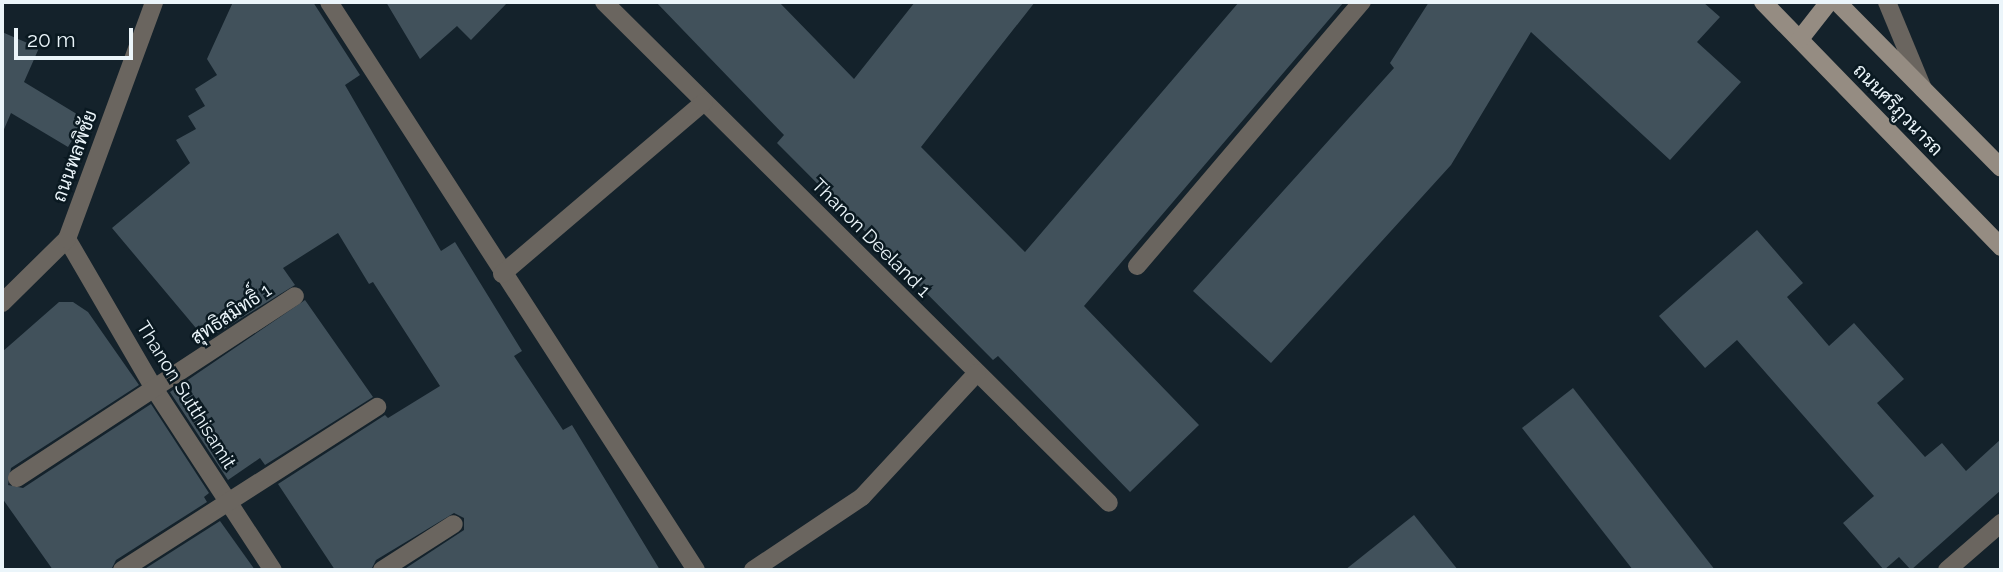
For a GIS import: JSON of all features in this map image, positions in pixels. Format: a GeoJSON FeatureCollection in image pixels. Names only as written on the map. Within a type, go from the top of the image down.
{"type":"FeatureCollection","features":[{"type":"Feature","properties":{"kind":"main road","name":"ถนนศรีภูวนารถ"},"geometry":{"type":"LineString","coordinates":[[1763,2],[2001,247]]}},
{"type":"Feature","properties":{"kind":"main road"},"geometry":{"type":"LineString","coordinates":[[1800,39],[1829,2]]}},
{"type":"Feature","properties":{"kind":"main road","name":"ถนนศรีภูวนารถ"},"geometry":{"type":"LineString","coordinates":[[1837,2],[2001,168]]}},
{"type":"Feature","properties":{"kind":"street","name":"ถนนพลพิชัย"},"geometry":{"type":"LineString","coordinates":[[2,303],[67,239],[154,2]]}},
{"type":"Feature","properties":{"kind":"street"},"geometry":{"type":"LineString","coordinates":[[329,2],[695,570]]}},
{"type":"Feature","properties":{"kind":"street","name":"Thanon Deeland 1"},"geometry":{"type":"LineString","coordinates":[[604,2],[1109,503]]}},
{"type":"Feature","properties":{"kind":"street"},"geometry":{"type":"LineString","coordinates":[[1137,266],[1362,2]]}},
{"type":"Feature","properties":{"kind":"street"},"geometry":{"type":"LineString","coordinates":[[1887,2],[1924,93]]}},
{"type":"Feature","properties":{"kind":"street"},"geometry":{"type":"LineString","coordinates":[[502,274],[704,102]]}},
{"type":"Feature","properties":{"kind":"street","name":"Thanon Sutthisamit"},"geometry":{"type":"LineString","coordinates":[[67,239],[155,390],[273,570]]}},
{"type":"Feature","properties":{"kind":"street","name":"สุทธิสมิทธิ์ 1"},"geometry":{"type":"LineString","coordinates":[[17,478],[295,296]]}},
{"type":"Feature","properties":{"kind":"street"},"geometry":{"type":"LineString","coordinates":[[752,570],[862,497],[977,373]]}},
{"type":"Feature","properties":{"kind":"street"},"geometry":{"type":"LineString","coordinates":[[122,570],[377,407]]}},
{"type":"Feature","properties":{"kind":"street"},"geometry":{"type":"LineString","coordinates":[[1947,570],[2001,523]]}},
{"type":"Feature","properties":{"kind":"street"},"geometry":{"type":"LineString","coordinates":[[382,570],[454,524]]}},
{"type":"Feature","properties":{"kind":"building"},"geometry":{"type":"Polygon","coordinates":[[[233,2],[313,2],[360,75],[345,85],[441,251],[455,242],[522,351],[514,356],[563,430],[572,425],[660,570],[403,570],[464,530],[464,518],[454,513],[376,560],[371,570],[335,570],[278,484],[385,415],[388,418],[440,386],[373,282],[369,284],[338,233],[283,268],[295,285],[206,340],[112,228],[190,163],[176,140],[196,129],[188,116],[205,106],[195,89],[217,75],[207,59],[233,2]]]}},
{"type":"Feature","properties":{"kind":"building"},"geometry":{"type":"Polygon","coordinates":[[[386,2],[508,2],[471,40],[457,26],[420,59],[386,2]]]}},
{"type":"Feature","properties":{"kind":"building"},"geometry":{"type":"Polygon","coordinates":[[[656,2],[779,2],[854,79],[915,2],[1035,2],[921,147],[1025,252],[1239,2],[1344,2],[1084,306],[1199,425],[1130,492],[998,356],[993,360],[777,143],[784,135],[656,2]]]}},
{"type":"Feature","properties":{"kind":"building"},"geometry":{"type":"Polygon","coordinates":[[[1429,2],[1703,2],[1720,17],[1697,42],[1741,82],[1670,160],[1531,32],[1451,165],[1271,363],[1193,291],[1394,68],[1390,63],[1429,2]]]}},
{"type":"Feature","properties":{"kind":"building"},"geometry":{"type":"Polygon","coordinates":[[[2,32],[39,48],[24,82],[85,119],[68,147],[11,113],[2,134],[2,32]]]}},
{"type":"Feature","properties":{"kind":"building"},"geometry":{"type":"Polygon","coordinates":[[[1757,230],[1803,283],[1787,297],[1829,346],[1854,323],[1904,379],[1877,403],[1925,457],[1942,443],[1966,471],[2001,439],[2001,490],[1911,570],[1899,557],[1884,570],[1843,523],[1874,496],[1737,340],[1705,368],[1659,316],[1757,230]]]}},
{"type":"Feature","properties":{"kind":"building"},"geometry":{"type":"Polygon","coordinates":[[[305,300],[373,397],[265,465],[260,458],[228,480],[170,392],[305,300]]]}},
{"type":"Feature","properties":{"kind":"building"},"geometry":{"type":"Polygon","coordinates":[[[59,302],[73,302],[88,312],[139,385],[11,468],[8,485],[23,488],[151,404],[209,493],[204,497],[207,502],[116,560],[111,570],[53,570],[2,498],[2,352],[59,302]]]}},
{"type":"Feature","properties":{"kind":"building"},"geometry":{"type":"Polygon","coordinates":[[[1573,388],[1715,570],[1633,570],[1522,428],[1573,388]]]}},
{"type":"Feature","properties":{"kind":"building"},"geometry":{"type":"Polygon","coordinates":[[[1414,515],[1458,570],[1345,570],[1414,515]]]}},
{"type":"Feature","properties":{"kind":"building"},"geometry":{"type":"Polygon","coordinates":[[[220,521],[255,570],[143,570],[220,521]]]}}]}
